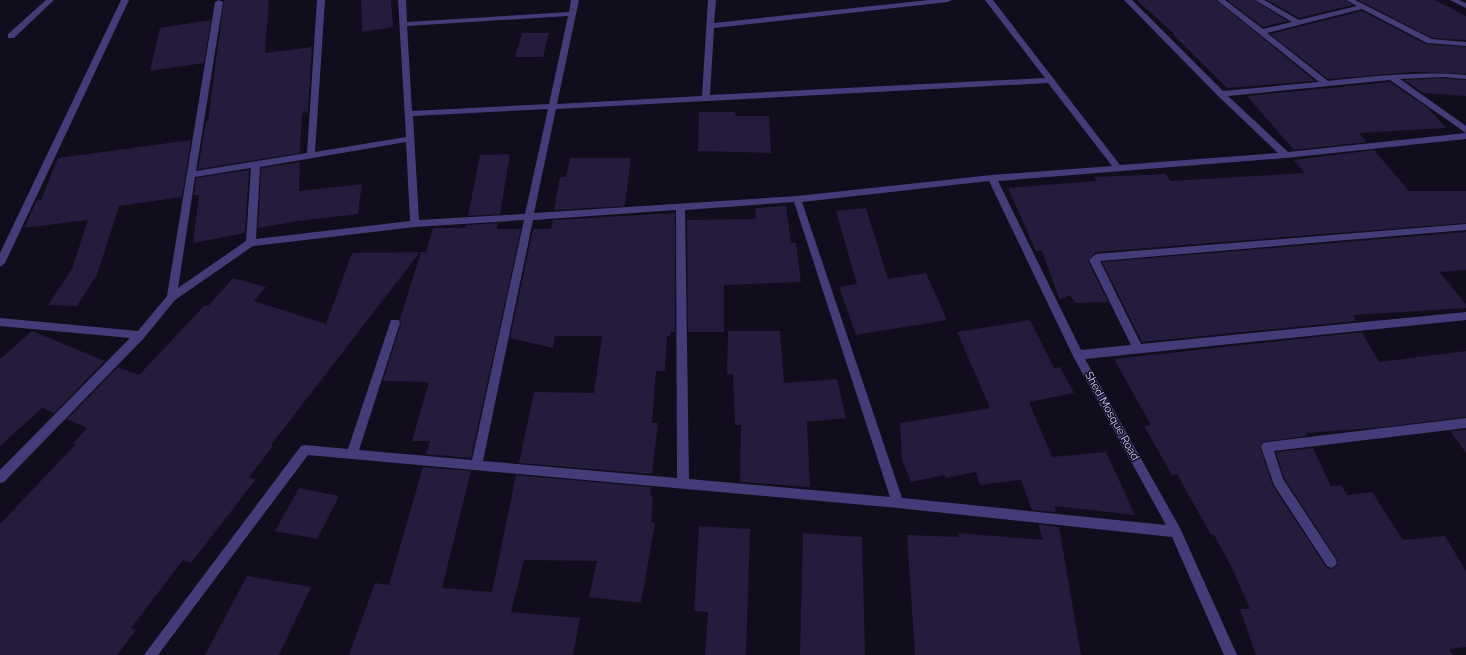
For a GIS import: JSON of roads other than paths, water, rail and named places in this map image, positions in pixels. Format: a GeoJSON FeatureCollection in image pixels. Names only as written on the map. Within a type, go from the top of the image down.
{"type":"FeatureCollection","features":[{"type":"Feature","properties":{"kind":"street"},"geometry":{"type":"LineString","coordinates":[[11,36],[50,0]]}},
{"type":"Feature","properties":{"kind":"street"},"geometry":{"type":"LineString","coordinates":[[0,263],[125,0]]}},
{"type":"Feature","properties":{"kind":"street"},"geometry":{"type":"LineString","coordinates":[[312,156],[321,0]]}},
{"type":"Feature","properties":{"kind":"street"},"geometry":{"type":"LineString","coordinates":[[402,0],[415,224]]}},
{"type":"Feature","properties":{"kind":"street"},"geometry":{"type":"LineString","coordinates":[[476,465],[576,0]]}},
{"type":"Feature","properties":{"kind":"street"},"geometry":{"type":"LineString","coordinates":[[706,99],[712,0]]}},
{"type":"Feature","properties":{"kind":"street"},"geometry":{"type":"LineString","coordinates":[[710,26],[948,0]]}},
{"type":"Feature","properties":{"kind":"street"},"geometry":{"type":"LineString","coordinates":[[989,0],[1118,168]]}},
{"type":"Feature","properties":{"kind":"street"},"geometry":{"type":"LineString","coordinates":[[1128,0],[1221,94],[1286,155]]}},
{"type":"Feature","properties":{"kind":"street"},"geometry":{"type":"LineString","coordinates":[[1221,0],[1327,84]]}},
{"type":"Feature","properties":{"kind":"street"},"geometry":{"type":"LineString","coordinates":[[1259,0],[1298,23]]}},
{"type":"Feature","properties":{"kind":"street"},"geometry":{"type":"LineString","coordinates":[[1350,0],[1430,41],[1466,44]]}},
{"type":"Feature","properties":{"kind":"street"},"geometry":{"type":"LineString","coordinates":[[1454,0],[1466,6]]}},
{"type":"Feature","properties":{"kind":"street"},"geometry":{"type":"LineString","coordinates":[[172,298],[219,2]]}},
{"type":"Feature","properties":{"kind":"street"},"geometry":{"type":"LineString","coordinates":[[1261,32],[1362,7]]}},
{"type":"Feature","properties":{"kind":"street"},"geometry":{"type":"LineString","coordinates":[[403,24],[572,14]]}},
{"type":"Feature","properties":{"kind":"street"},"geometry":{"type":"LineString","coordinates":[[1221,94],[1392,77],[1443,75],[1466,77]]}},
{"type":"Feature","properties":{"kind":"street"},"geometry":{"type":"LineString","coordinates":[[1392,77],[1466,130]]}},
{"type":"Feature","properties":{"kind":"street"},"geometry":{"type":"LineString","coordinates":[[408,114],[1050,80]]}},
{"type":"Feature","properties":{"kind":"street"},"geometry":{"type":"LineString","coordinates":[[0,478],[140,335],[172,298],[251,243],[415,224],[529,215],[797,199],[992,178],[1286,155],[1466,136]]}},
{"type":"Feature","properties":{"kind":"street"},"geometry":{"type":"LineString","coordinates":[[192,175],[410,140]]}},
{"type":"Feature","properties":{"kind":"street"},"geometry":{"type":"LineString","coordinates":[[251,243],[256,164]]}},
{"type":"Feature","properties":{"kind":"street","name":"Shed Mosque Road"},"geometry":{"type":"LineString","coordinates":[[992,178],[1078,355],[1176,532],[1232,655]]}},
{"type":"Feature","properties":{"kind":"street"},"geometry":{"type":"LineString","coordinates":[[797,199],[898,502]]}},
{"type":"Feature","properties":{"kind":"street"},"geometry":{"type":"LineString","coordinates":[[680,206],[683,483]]}},
{"type":"Feature","properties":{"kind":"street"},"geometry":{"type":"LineString","coordinates":[[1138,349],[1094,260],[1099,257],[1466,227]]}},
{"type":"Feature","properties":{"kind":"street"},"geometry":{"type":"LineString","coordinates":[[1078,355],[1466,316]]}},
{"type":"Feature","properties":{"kind":"street"},"geometry":{"type":"LineString","coordinates":[[0,322],[140,335]]}},
{"type":"Feature","properties":{"kind":"street"},"geometry":{"type":"LineString","coordinates":[[352,454],[395,323]]}},
{"type":"Feature","properties":{"kind":"street"},"geometry":{"type":"LineString","coordinates":[[1331,562],[1278,480],[1267,447],[1466,423]]}},
{"type":"Feature","properties":{"kind":"street"},"geometry":{"type":"LineString","coordinates":[[150,655],[305,450],[898,502],[1176,532]]}}]}
